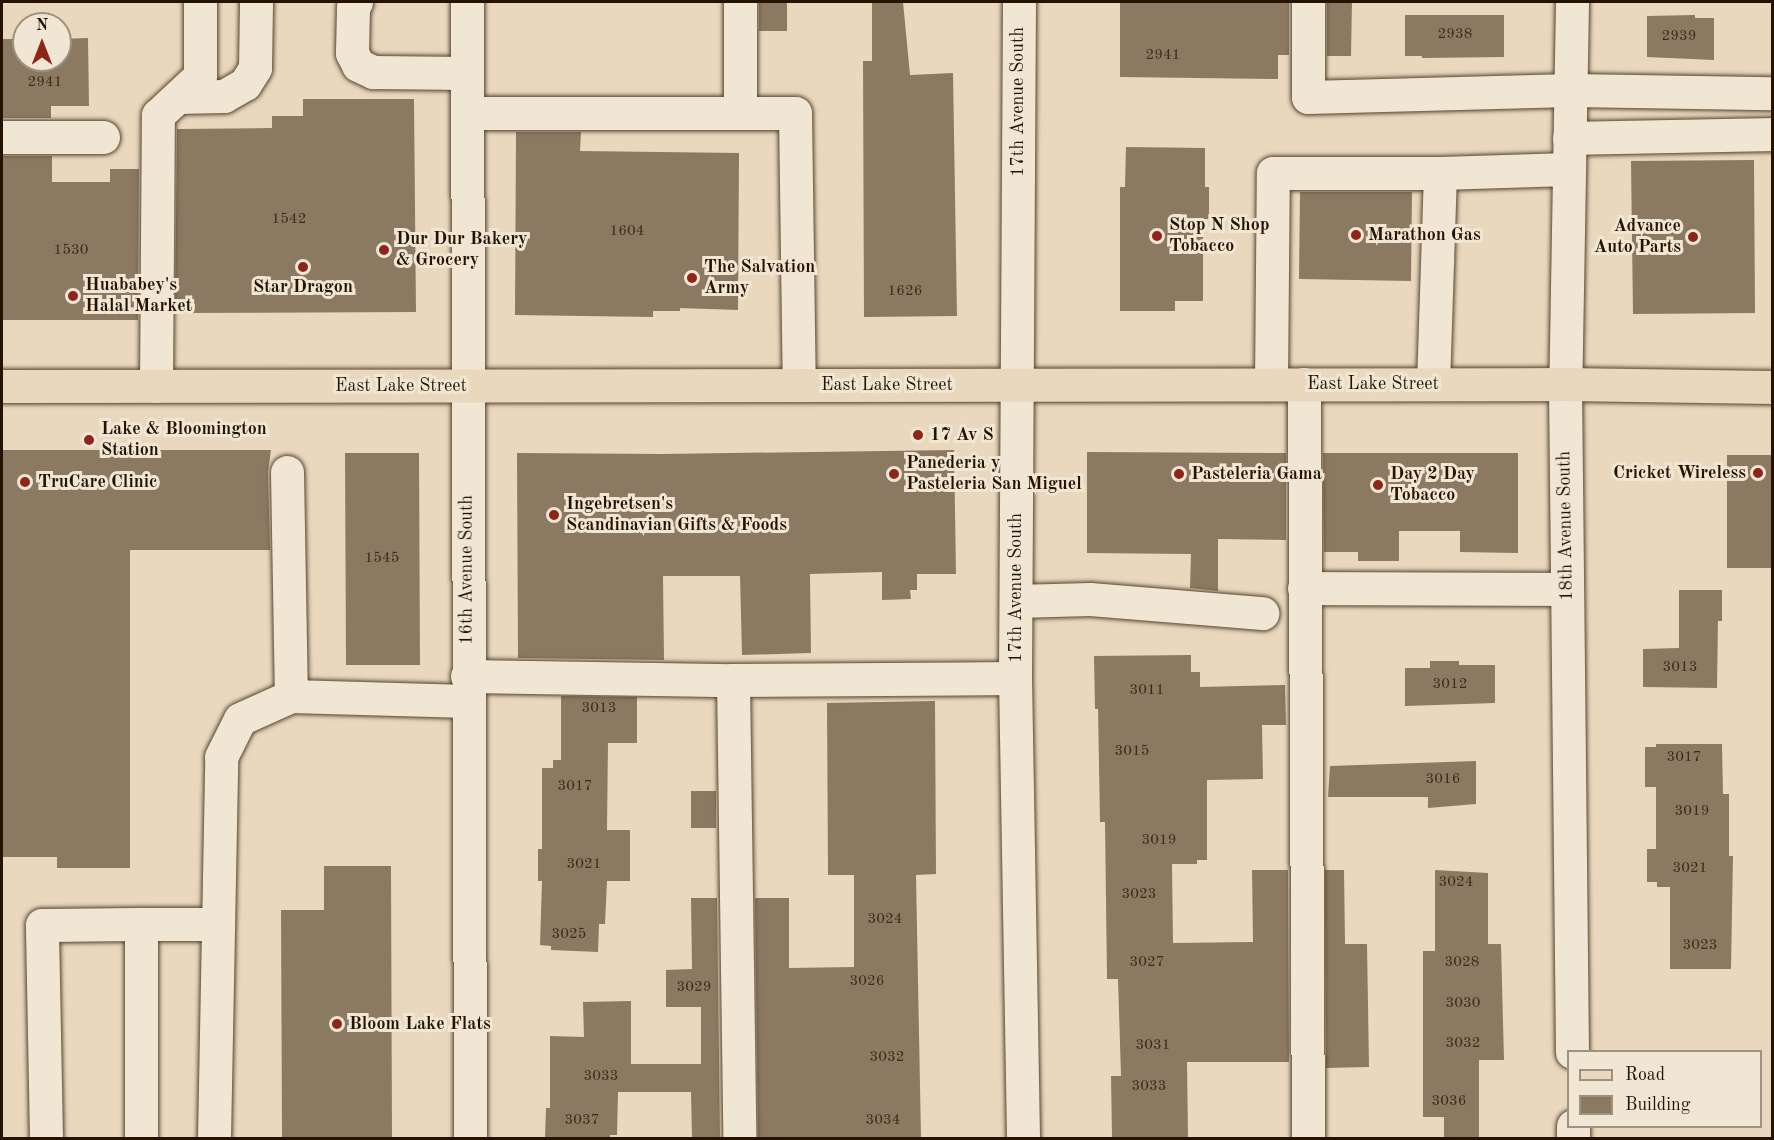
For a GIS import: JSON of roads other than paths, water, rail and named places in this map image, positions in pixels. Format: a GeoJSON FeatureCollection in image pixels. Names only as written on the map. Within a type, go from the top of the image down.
{"type":"FeatureCollection","features":[{"type":"Feature","properties":{"kind":"main road","name":"East Lake Street"},"geometry":{"type":"LineString","coordinates":[[2,386],[1564,384],[1773,387]]}},
{"type":"Feature","properties":{"kind":"street"},"geometry":{"type":"LineString","coordinates":[[156,386],[158,115],[200,76],[200,2]]}},
{"type":"Feature","properties":{"kind":"street"},"geometry":{"type":"LineString","coordinates":[[178,97],[224,96],[245,84],[255,68],[256,2]]}},
{"type":"Feature","properties":{"kind":"street"},"geometry":{"type":"LineString","coordinates":[[356,2],[353,8],[352,53],[358,65],[373,72],[467,73]]}},
{"type":"Feature","properties":{"kind":"street","name":"16th Avenue South"},"geometry":{"type":"LineString","coordinates":[[467,2],[467,689],[470,1138]]}},
{"type":"Feature","properties":{"kind":"street"},"geometry":{"type":"LineString","coordinates":[[740,2],[740,113]]}},
{"type":"Feature","properties":{"kind":"street","name":"17th Avenue South"},"geometry":{"type":"LineString","coordinates":[[1019,2],[1015,678],[1023,1138]]}},
{"type":"Feature","properties":{"kind":"street"},"geometry":{"type":"LineString","coordinates":[[1308,2],[1308,97],[1571,90],[1773,93]]}},
{"type":"Feature","properties":{"kind":"street","name":"18th Avenue South"},"geometry":{"type":"LineString","coordinates":[[1572,2],[1564,384],[1572,1050]]}},
{"type":"Feature","properties":{"kind":"street"},"geometry":{"type":"LineString","coordinates":[[467,113],[795,113],[799,385]]}},
{"type":"Feature","properties":{"kind":"street"},"geometry":{"type":"LineString","coordinates":[[1271,384],[1273,174],[1440,174],[1569,153],[1773,134]]}},
{"type":"Feature","properties":{"kind":"street"},"geometry":{"type":"LineString","coordinates":[[2,137],[103,137]]}},
{"type":"Feature","properties":{"kind":"street"},"geometry":{"type":"LineString","coordinates":[[1433,384],[1440,174]]}},
{"type":"Feature","properties":{"kind":"street"},"geometry":{"type":"LineString","coordinates":[[1304,384],[1308,1138]]}},
{"type":"Feature","properties":{"kind":"street"},"geometry":{"type":"LineString","coordinates":[[287,472],[291,696]]}},
{"type":"Feature","properties":{"kind":"street"},"geometry":{"type":"LineString","coordinates":[[1304,588],[1567,589]]}},
{"type":"Feature","properties":{"kind":"street"},"geometry":{"type":"LineString","coordinates":[[1016,601],[1090,599],[1263,613]]}},
{"type":"Feature","properties":{"kind":"street"},"geometry":{"type":"LineString","coordinates":[[214,1138],[221,757],[240,719],[291,696],[733,680],[1015,678]]}},
{"type":"Feature","properties":{"kind":"street"},"geometry":{"type":"LineString","coordinates":[[733,680],[739,1138]]}},
{"type":"Feature","properties":{"kind":"street"},"geometry":{"type":"LineString","coordinates":[[141,924],[141,1138]]}},
{"type":"Feature","properties":{"kind":"street"},"geometry":{"type":"LineString","coordinates":[[45,1138],[42,925],[218,924]]}},
{"type":"Feature","properties":{"kind":"place","name":"Marathon Gas"},"geometry":{"type":"Point","coordinates":[1356,235]}},
{"type":"Feature","properties":{"kind":"place","name":"Stop N Shop Tobacco"},"geometry":{"type":"Point","coordinates":[1157,236]}},
{"type":"Feature","properties":{"kind":"place","name":"Advance Auto Parts"},"geometry":{"type":"Point","coordinates":[1693,237]}},
{"type":"Feature","properties":{"kind":"place","name":"Dur Dur Bakery & Grocery"},"geometry":{"type":"Point","coordinates":[384,250]}},
{"type":"Feature","properties":{"kind":"place","name":"Star Dragon"},"geometry":{"type":"Point","coordinates":[303,267]}},
{"type":"Feature","properties":{"kind":"place","name":"The Salvation Army"},"geometry":{"type":"Point","coordinates":[692,278]}},
{"type":"Feature","properties":{"kind":"place","name":"Huababey's Halal Market"},"geometry":{"type":"Point","coordinates":[73,296]}},
{"type":"Feature","properties":{"kind":"place","name":"17 Av S"},"geometry":{"type":"Point","coordinates":[918,435]}},
{"type":"Feature","properties":{"kind":"place","name":"Lake & Bloomington Station"},"geometry":{"type":"Point","coordinates":[89,440]}},
{"type":"Feature","properties":{"kind":"place","name":"Cricket Wireless"},"geometry":{"type":"Point","coordinates":[1758,473]}},
{"type":"Feature","properties":{"kind":"place","name":"Panederia y Pasteleria San Miguel"},"geometry":{"type":"Point","coordinates":[894,474]}},
{"type":"Feature","properties":{"kind":"place","name":"Pasteleria Gama"},"geometry":{"type":"Point","coordinates":[1179,474]}},
{"type":"Feature","properties":{"kind":"place","name":"TruCare Clinic"},"geometry":{"type":"Point","coordinates":[25,482]}},
{"type":"Feature","properties":{"kind":"place","name":"Day 2 Day Tobacco"},"geometry":{"type":"Point","coordinates":[1378,485]}},
{"type":"Feature","properties":{"kind":"place","name":"Ingebretsen's Scandinavian Gifts & Foods"},"geometry":{"type":"Point","coordinates":[554,515]}},
{"type":"Feature","properties":{"kind":"place","name":"Bloom Lake Flats"},"geometry":{"type":"Point","coordinates":[337,1024]}}]}
